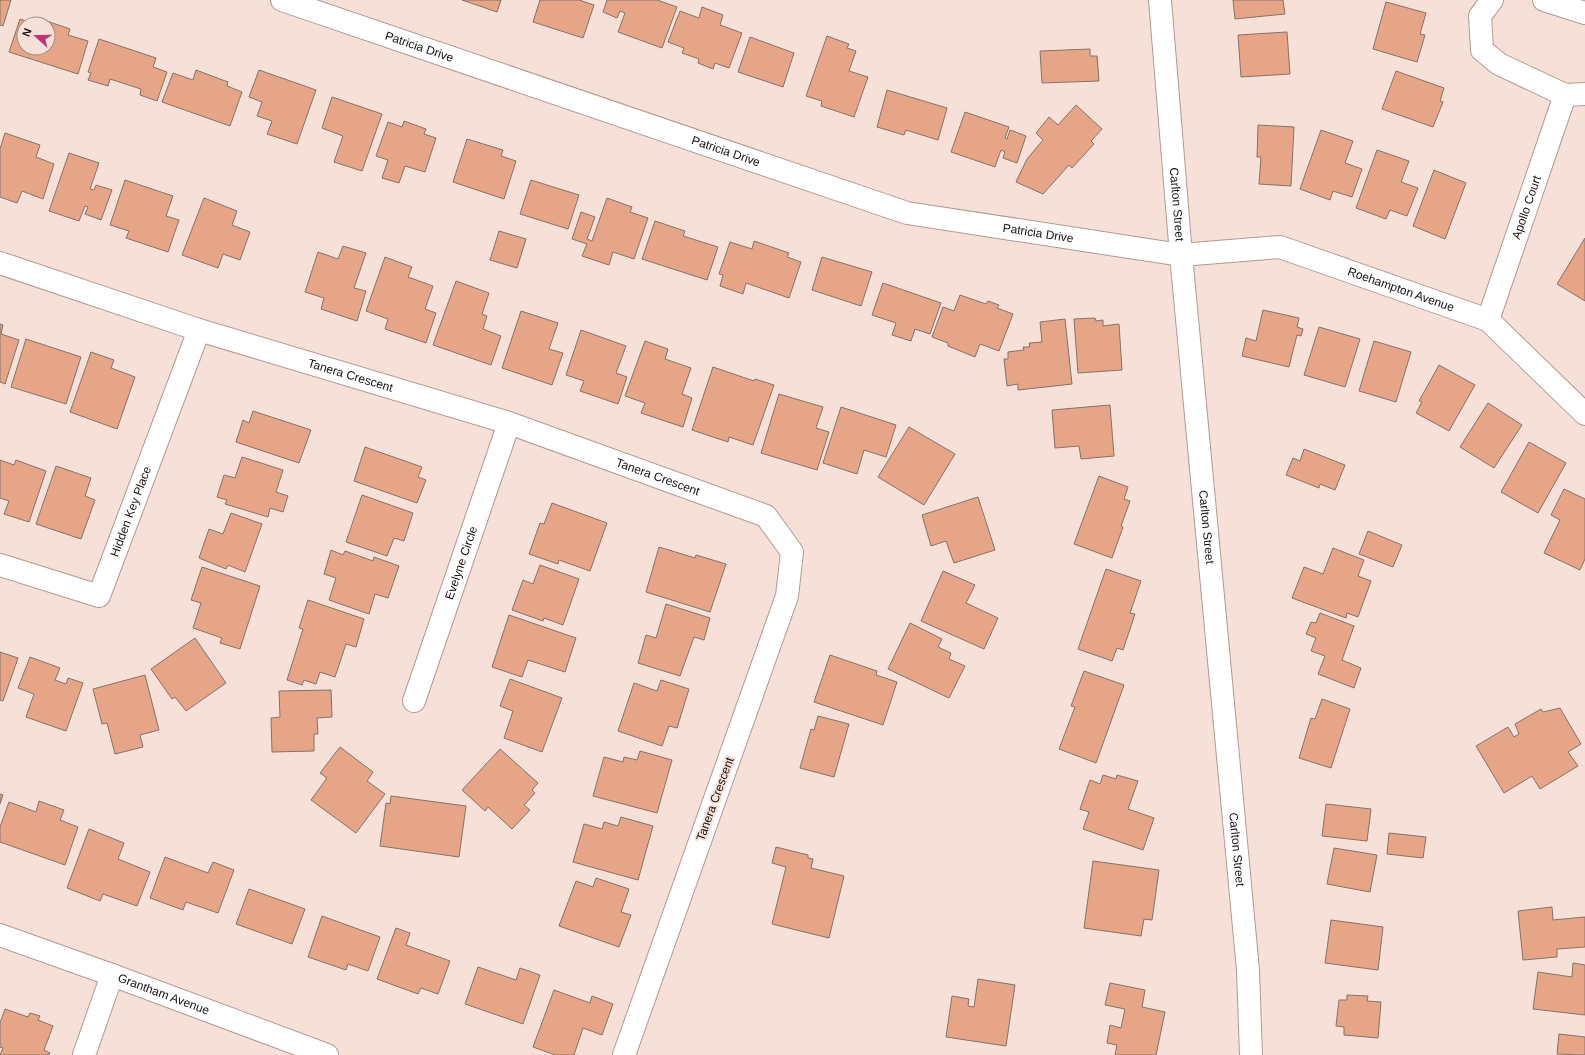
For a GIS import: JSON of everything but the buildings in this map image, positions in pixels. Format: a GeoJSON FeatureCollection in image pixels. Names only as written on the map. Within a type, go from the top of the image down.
{"type":"FeatureCollection","features":[{"type":"Feature","properties":{"kind":"street","name":"Patricia Drive"},"geometry":{"type":"LineString","coordinates":[[282,0],[907,213],[1181,255]]}},
{"type":"Feature","properties":{"kind":"street","name":"Carlton Street"},"geometry":{"type":"LineString","coordinates":[[1160,0],[1181,255],[1248,970],[1251,1055]]}},
{"type":"Feature","properties":{"kind":"street","name":"Apollo Court"},"geometry":{"type":"LineString","coordinates":[[1488,320],[1575,94],[1499,64],[1482,50],[1480,16],[1492,0]]}},
{"type":"Feature","properties":{"kind":"street"},"geometry":{"type":"LineString","coordinates":[[1544,0],[1585,13]]}},
{"type":"Feature","properties":{"kind":"street","name":"Roehampton Avenue"},"geometry":{"type":"LineString","coordinates":[[1181,255],[1280,247],[1488,320],[1585,414]]}},
{"type":"Feature","properties":{"kind":"street","name":"Tanera Crescent"},"geometry":{"type":"LineString","coordinates":[[0,263],[199,330],[509,424],[766,516],[792,552],[787,596],[624,1055]]}},
{"type":"Feature","properties":{"kind":"street","name":"Hidden Key Place"},"geometry":{"type":"LineString","coordinates":[[0,565],[99,596],[199,330]]}},
{"type":"Feature","properties":{"kind":"street","name":"Evelyne Circle"},"geometry":{"type":"LineString","coordinates":[[414,702],[509,424]]}},
{"type":"Feature","properties":{"kind":"street","name":"Grantham Avenue"},"geometry":{"type":"LineString","coordinates":[[0,935],[327,1055]]}},
{"type":"Feature","properties":{"kind":"street"},"geometry":{"type":"LineString","coordinates":[[84,1055],[112,975]]}}]}
